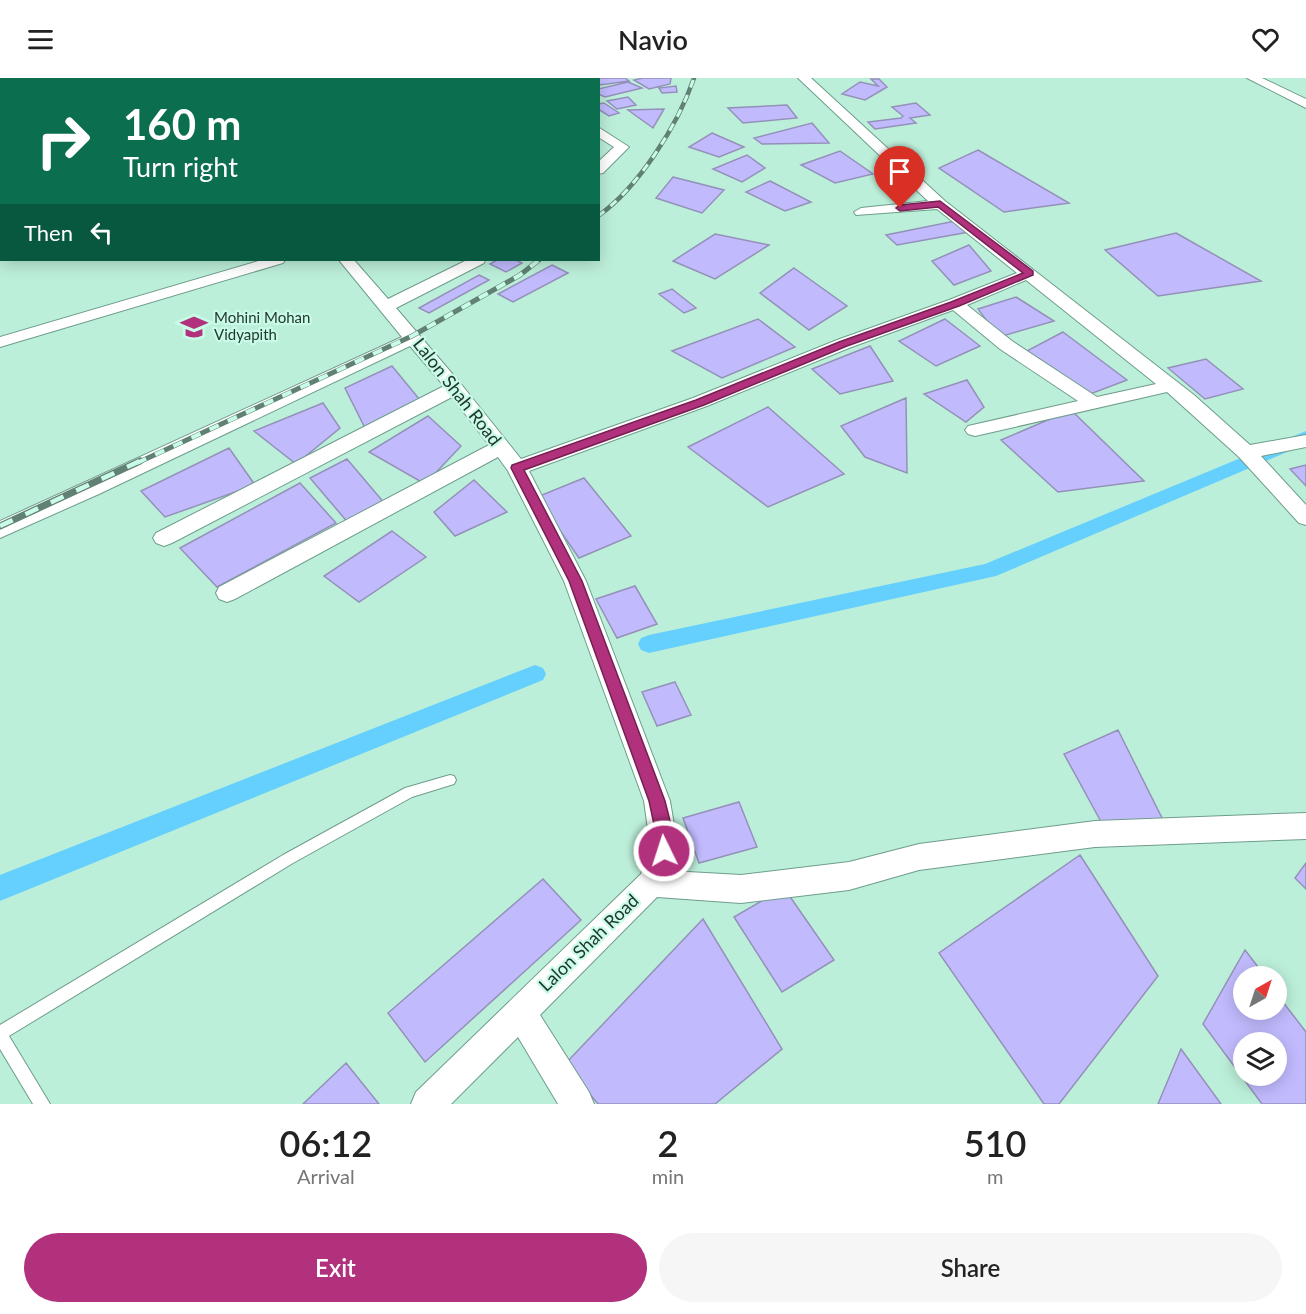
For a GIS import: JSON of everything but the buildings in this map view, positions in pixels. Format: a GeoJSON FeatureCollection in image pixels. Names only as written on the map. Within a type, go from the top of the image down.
{"type":"FeatureCollection","features":[{"type":"Feature","properties":{"kind":"street"},"geometry":{"type":"LineString","coordinates":[[804,78],[940,204],[1170,386],[1245,452],[1306,518]]}},
{"type":"Feature","properties":{"kind":"street"},"geometry":{"type":"LineString","coordinates":[[1253,78],[1306,104]]}},
{"type":"Feature","properties":{"kind":"street"},"geometry":{"type":"LineString","coordinates":[[600,132],[622,147],[600,168]]}},
{"type":"Feature","properties":{"kind":"street"},"geometry":{"type":"LineString","coordinates":[[861,212],[940,204]]}},
{"type":"Feature","properties":{"kind":"street"},"geometry":{"type":"LineString","coordinates":[[0,342],[274,261]]}},
{"type":"Feature","properties":{"kind":"street","name":"Lalon Shah Road"},"geometry":{"type":"LineString","coordinates":[[347,261],[414,338],[517,468],[576,581],[657,801],[664,829],[664,851],[651,883],[428,1104]]}},
{"type":"Feature","properties":{"kind":"street"},"geometry":{"type":"LineString","coordinates":[[386,307],[476,261]]}},
{"type":"Feature","properties":{"kind":"street"},"geometry":{"type":"LineString","coordinates":[[517,468],[700,402],[843,344],[955,304],[1030,273]]}},
{"type":"Feature","properties":{"kind":"street"},"geometry":{"type":"LineString","coordinates":[[955,304],[1006,345],[1094,403]]}},
{"type":"Feature","properties":{"kind":"street"},"geometry":{"type":"LineString","coordinates":[[0,530],[82,494],[414,338]]}},
{"type":"Feature","properties":{"kind":"street"},"geometry":{"type":"LineString","coordinates":[[975,430],[1170,386]]}},
{"type":"Feature","properties":{"kind":"street"},"geometry":{"type":"LineString","coordinates":[[164,538],[455,388]]}},
{"type":"Feature","properties":{"kind":"street"},"geometry":{"type":"LineString","coordinates":[[1245,452],[1306,441]]}},
{"type":"Feature","properties":{"kind":"street"},"geometry":{"type":"LineString","coordinates":[[227,593],[501,447]]}},
{"type":"Feature","properties":{"kind":"street"},"geometry":{"type":"LineString","coordinates":[[651,883],[741,889],[849,876],[919,857],[1095,834],[1306,826]]}},
{"type":"Feature","properties":{"kind":"street"},"geometry":{"type":"LineString","coordinates":[[520,1011],[578,1104]]}},
{"type":"Feature","properties":{"kind":"lane"},"geometry":{"type":"LineString","coordinates":[[42,1104],[0,1034],[288,859],[409,792],[450,780]]}},
{"type":"Feature","properties":{"kind":"waterway"},"geometry":{"type":"LineString","coordinates":[[649,644],[989,571],[1306,437]]}},
{"type":"Feature","properties":{"kind":"waterway"},"geometry":{"type":"LineString","coordinates":[[0,888],[535,674]]}},
{"type":"Feature","properties":{"kind":"railway"},"geometry":{"type":"LineString","coordinates":[[600,214],[628,189],[655,154],[678,115],[694,78]]}},
{"type":"Feature","properties":{"kind":"railway"},"geometry":{"type":"LineString","coordinates":[[137,463],[412,336],[520,275],[538,261]]}},
{"type":"Feature","properties":{"kind":"railway"},"geometry":{"type":"LineString","coordinates":[[0,526],[140,461]]}},
{"type":"Feature","properties":{"kind":"place","name":"Mohini Mohan Vidyapith"},"geometry":{"type":"Point","coordinates":[194,327]}},
{"type":"Feature","properties":{"kind":"route"},"geometry":{"type":"LineString","coordinates":[[664,851],[664,829],[657,801],[576,581],[517,468],[700,402],[843,344],[955,304],[1030,273],[940,204],[900,208]]}}]}
